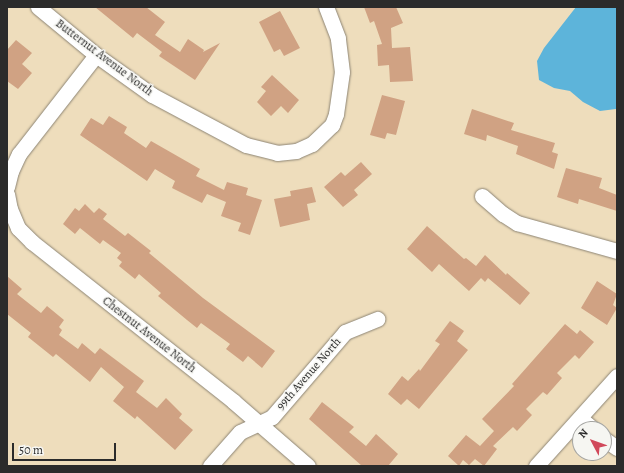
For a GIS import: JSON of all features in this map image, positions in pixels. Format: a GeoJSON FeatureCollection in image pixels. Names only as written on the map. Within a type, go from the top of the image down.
{"type":"FeatureCollection","features":[{"type":"Feature","properties":{"kind":"street","name":"Butternut Avenue North"},"geometry":{"type":"LineString","coordinates":[[38,7],[131,82],[184,114],[264,151],[292,151],[312,144],[332,125],[342,88],[341,57],[338,38],[326,7]]}},
{"type":"Feature","properties":{"kind":"street"},"geometry":{"type":"LineString","coordinates":[[7,187],[10,171],[19,154],[96,55]]}},
{"type":"Feature","properties":{"kind":"street","name":"Chestnut Avenue North"},"geometry":{"type":"LineString","coordinates":[[7,194],[10,209],[18,228],[32,242],[259,422],[308,466]]}},
{"type":"Feature","properties":{"kind":"street"},"geometry":{"type":"LineString","coordinates":[[482,196],[503,214],[517,223],[617,251]]}},
{"type":"Feature","properties":{"kind":"street","name":"99th Avenue North"},"geometry":{"type":"LineString","coordinates":[[210,466],[240,432],[272,417],[345,332],[377,319]]}},
{"type":"Feature","properties":{"kind":"street"},"geometry":{"type":"LineString","coordinates":[[536,466],[617,376]]}},
{"type":"Feature","properties":{"kind":"street"},"geometry":{"type":"LineString","coordinates":[[580,418],[584,421]]}},
{"type":"Feature","properties":{"kind":"water"},"geometry":{"type":"Polygon","coordinates":[[[576,7],[617,7],[616,109],[600,111],[583,102],[570,91],[554,88],[539,80],[537,61],[544,48],[576,7]]]}},
{"type":"Feature","properties":{"kind":"building"},"geometry":{"type":"Polygon","coordinates":[[[95,7],[146,7],[165,22],[155,35],[180,52],[188,39],[204,50],[203,52],[220,43],[195,80],[159,56],[162,52],[137,33],[133,38],[95,7]]]}},
{"type":"Feature","properties":{"kind":"building"},"geometry":{"type":"Polygon","coordinates":[[[364,7],[396,7],[403,23],[391,28],[392,48],[410,47],[413,81],[390,82],[389,65],[378,66],[377,45],[382,44],[374,21],[370,23],[364,7]]]}},
{"type":"Feature","properties":{"kind":"building"},"geometry":{"type":"Polygon","coordinates":[[[280,11],[300,48],[284,56],[280,49],[274,52],[259,22],[280,11]]]}},
{"type":"Feature","properties":{"kind":"building"},"geometry":{"type":"Polygon","coordinates":[[[16,40],[32,53],[22,64],[32,73],[18,89],[7,81],[7,50],[16,40]]]}},
{"type":"Feature","properties":{"kind":"building"},"geometry":{"type":"Polygon","coordinates":[[[272,75],[299,100],[288,113],[281,106],[271,116],[257,102],[266,91],[261,87],[272,75]]]}},
{"type":"Feature","properties":{"kind":"building"},"geometry":{"type":"Polygon","coordinates":[[[382,95],[405,101],[396,135],[387,133],[385,139],[370,135],[382,95]]]}},
{"type":"Feature","properties":{"kind":"building"},"geometry":{"type":"Polygon","coordinates":[[[472,109],[514,123],[511,130],[555,143],[552,152],[558,154],[554,169],[516,154],[518,146],[487,135],[486,141],[464,134],[472,109]]]}},
{"type":"Feature","properties":{"kind":"building"},"geometry":{"type":"Polygon","coordinates":[[[109,116],[127,127],[124,133],[146,148],[151,141],[200,169],[196,176],[224,190],[227,182],[248,188],[246,195],[262,200],[250,235],[238,231],[241,223],[221,216],[226,202],[207,194],[202,203],[172,188],[175,181],[155,169],[147,181],[80,135],[91,118],[103,125],[109,116]]]}},
{"type":"Feature","properties":{"kind":"building"},"geometry":{"type":"Polygon","coordinates":[[[361,162],[372,174],[354,190],[358,195],[343,207],[324,187],[341,172],[345,176],[361,162]]]}},
{"type":"Feature","properties":{"kind":"building"},"geometry":{"type":"Polygon","coordinates":[[[566,168],[602,178],[599,188],[617,195],[617,211],[579,199],[578,204],[557,197],[566,168]]]}},
{"type":"Feature","properties":{"kind":"building"},"geometry":{"type":"Polygon","coordinates":[[[312,187],[316,202],[307,204],[310,220],[280,227],[274,199],[291,196],[290,191],[312,187]]]}},
{"type":"Feature","properties":{"kind":"building"},"geometry":{"type":"Polygon","coordinates":[[[85,204],[94,213],[99,208],[107,214],[103,219],[125,236],[128,233],[151,251],[149,253],[203,298],[275,351],[262,368],[248,356],[243,362],[226,349],[230,344],[201,323],[197,328],[158,296],[161,293],[139,274],[135,279],[119,266],[122,262],[117,258],[121,253],[103,240],[100,244],[80,228],[75,234],[63,224],[75,208],[79,211],[85,204]]]}},
{"type":"Feature","properties":{"kind":"building"},"geometry":{"type":"Polygon","coordinates":[[[427,226],[464,259],[466,258],[476,266],[485,255],[506,275],[507,273],[530,293],[520,305],[488,278],[485,282],[481,278],[469,291],[439,264],[432,272],[407,249],[427,226]]]}},
{"type":"Feature","properties":{"kind":"building"},"geometry":{"type":"Polygon","coordinates":[[[7,276],[22,289],[17,294],[41,313],[47,306],[64,320],[59,327],[62,330],[59,335],[78,349],[82,343],[95,354],[100,348],[144,381],[136,392],[157,408],[166,398],[182,414],[179,418],[193,430],[175,450],[137,416],[135,419],[113,401],[124,387],[101,367],[90,382],[56,354],[53,357],[28,337],[31,333],[7,314],[7,276]]]}},
{"type":"Feature","properties":{"kind":"building"},"geometry":{"type":"Polygon","coordinates":[[[597,281],[617,294],[613,305],[617,308],[607,325],[581,308],[597,281]]]}},
{"type":"Feature","properties":{"kind":"building"},"geometry":{"type":"Polygon","coordinates":[[[450,321],[464,331],[457,341],[468,350],[419,409],[407,399],[401,405],[388,394],[402,376],[408,381],[419,369],[420,371],[440,344],[435,341],[450,321]]]}},
{"type":"Feature","properties":{"kind":"building"},"geometry":{"type":"Polygon","coordinates":[[[565,324],[577,334],[580,330],[594,342],[579,359],[575,355],[557,373],[562,378],[547,395],[543,392],[526,409],[532,415],[517,431],[513,427],[493,446],[497,449],[484,466],[475,459],[469,465],[463,460],[459,466],[448,456],[466,435],[480,446],[494,431],[482,419],[514,386],[512,384],[565,324]]]}},
{"type":"Feature","properties":{"kind":"building"},"geometry":{"type":"Polygon","coordinates":[[[322,402],[354,427],[349,432],[366,446],[376,434],[398,454],[388,466],[362,466],[309,419],[322,402]]]}}]}
